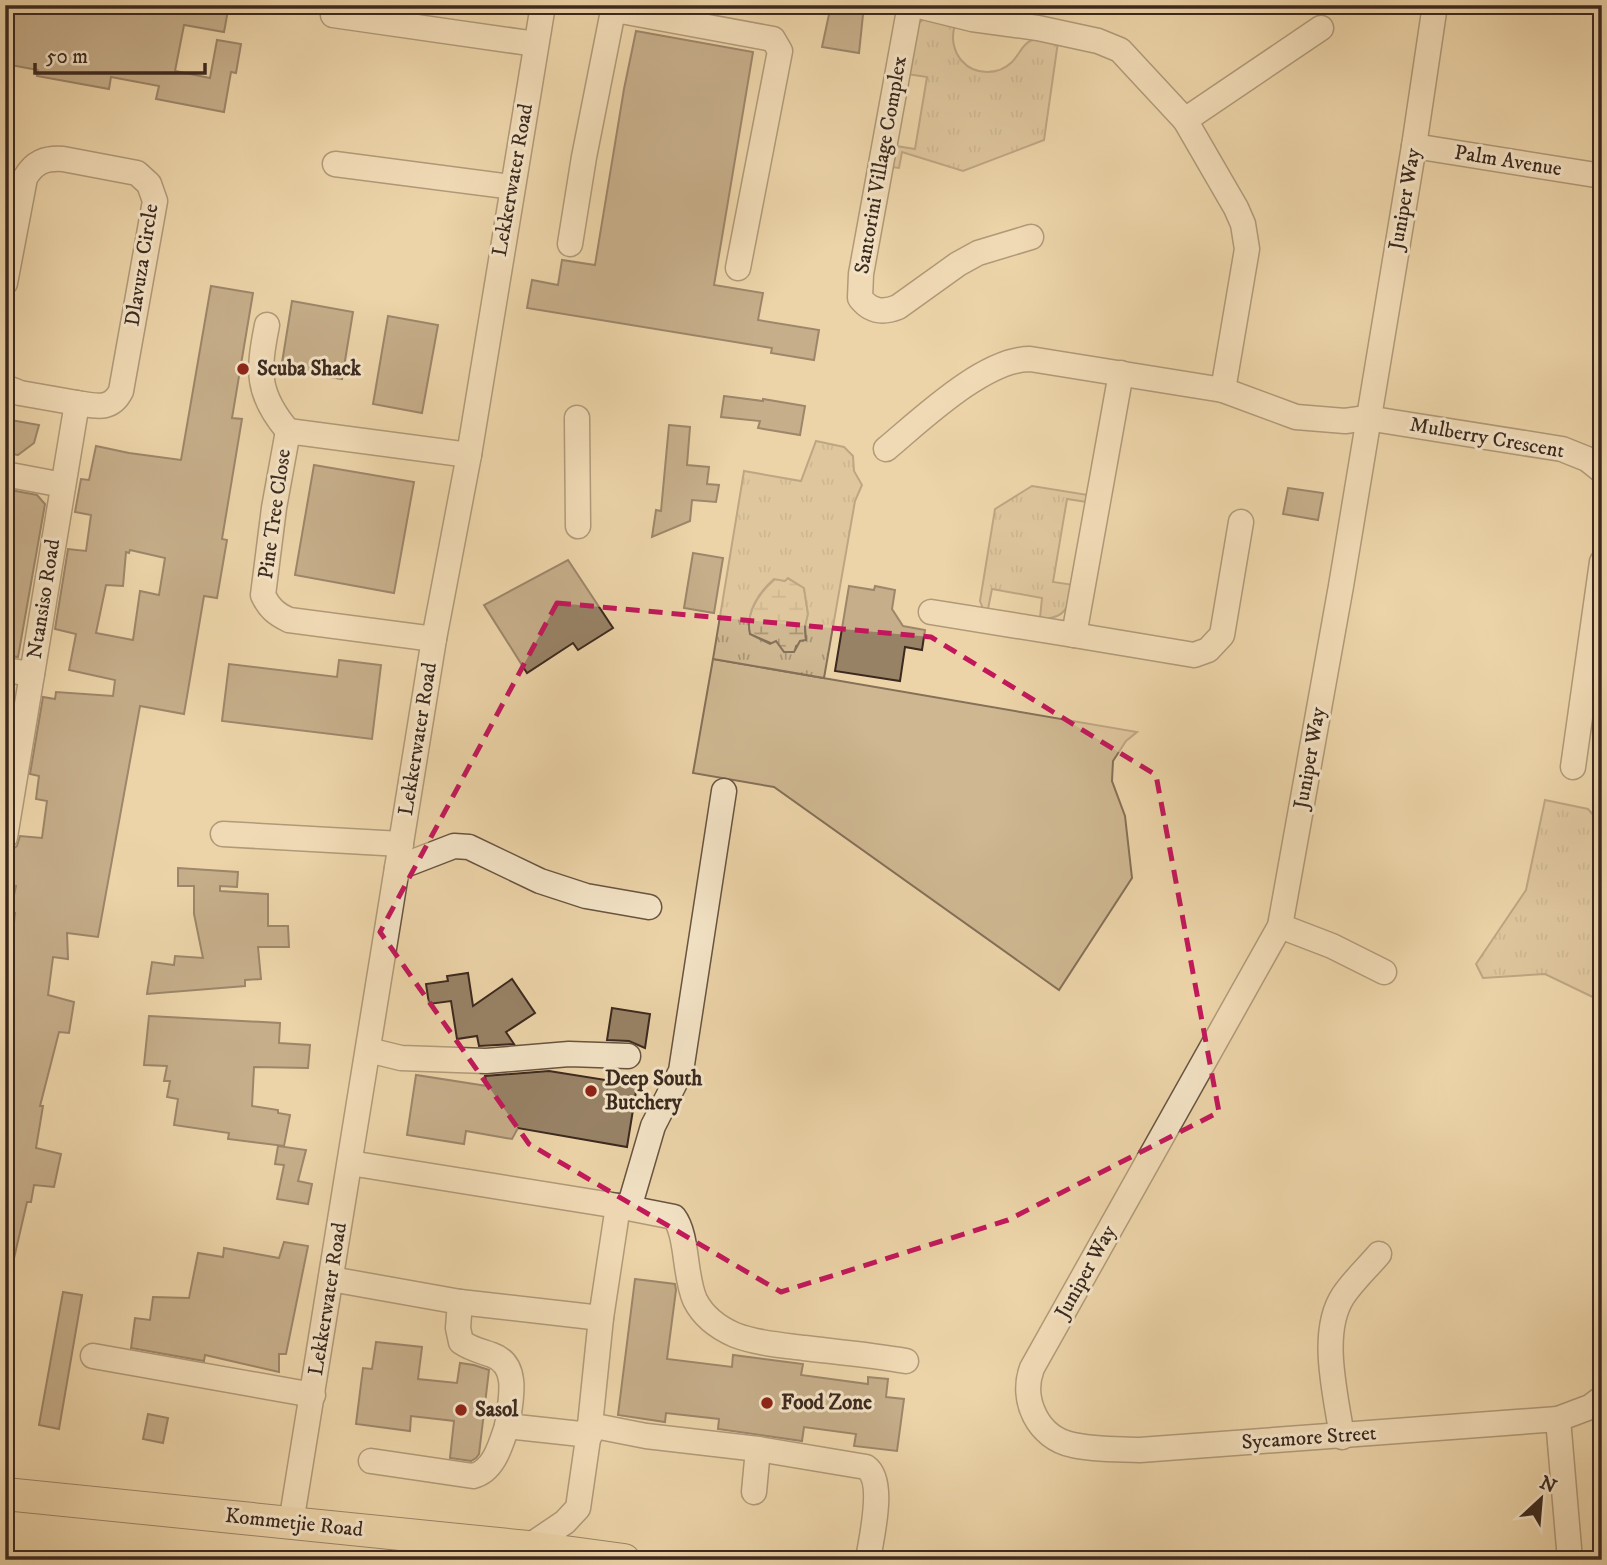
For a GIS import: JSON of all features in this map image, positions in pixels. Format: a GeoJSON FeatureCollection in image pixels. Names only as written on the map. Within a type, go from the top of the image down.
{"type":"FeatureCollection","features":[{"type":"Feature","properties":{"kind":"main road","name":"Kommetjie Road"},"geometry":{"type":"LineString","coordinates":[[5,1494],[528,1547],[624,1560]]}},
{"type":"Feature","properties":{"kind":"street","name":"Lekkerwater Road"},"geometry":{"type":"LineString","coordinates":[[291,1523],[434,639],[469,456],[543,5]]}},
{"type":"Feature","properties":{"kind":"street","name":"Santorini Village Complex"},"geometry":{"type":"LineString","coordinates":[[1031,237],[978,253],[887,312],[872,309],[860,298],[862,274],[913,5],[972,19],[1038,28],[1098,41],[1120,50],[1185,120],[1236,208],[1243,224],[1247,248],[1223,390]]}},
{"type":"Feature","properties":{"kind":"street","name":"Juniper Way"},"geometry":{"type":"LineString","coordinates":[[1060,1440],[1045,1430],[1033,1414],[1028,1384],[1032,1368],[1280,926],[1341,586],[1435,5]]}},
{"type":"Feature","properties":{"kind":"street"},"geometry":{"type":"LineString","coordinates":[[570,244],[603,52],[612,16],[621,11],[774,38],[779,51],[738,268]]}},
{"type":"Feature","properties":{"kind":"street"},"geometry":{"type":"LineString","coordinates":[[333,15],[536,44]]}},
{"type":"Feature","properties":{"kind":"street"},"geometry":{"type":"LineString","coordinates":[[1185,120],[1321,27]]}},
{"type":"Feature","properties":{"kind":"street","name":"Palm Avenue"},"geometry":{"type":"LineString","coordinates":[[1414,146],[1602,176]]}},
{"type":"Feature","properties":{"kind":"street","name":"Dlavuza Circle"},"geometry":{"type":"LineString","coordinates":[[5,283],[25,177],[36,164],[50,158],[62,159],[129,171],[143,177],[149,184],[155,201],[117,397],[109,405],[99,407],[76,403]]}},
{"type":"Feature","properties":{"kind":"street"},"geometry":{"type":"LineString","coordinates":[[335,164],[512,187]]}},
{"type":"Feature","properties":{"kind":"street"},"geometry":{"type":"LineString","coordinates":[[267,325],[260,363],[264,391],[276,417],[288,431]]}},
{"type":"Feature","properties":{"kind":"street"},"geometry":{"type":"LineString","coordinates":[[886,449],[961,389],[1006,362],[1030,359],[1223,390],[1296,417],[1345,421],[1367,418]]}},
{"type":"Feature","properties":{"kind":"street"},"geometry":{"type":"LineString","coordinates":[[1074,635],[1121,373]]}},
{"type":"Feature","properties":{"kind":"street"},"geometry":{"type":"LineString","coordinates":[[5,387],[20,393],[76,403],[63,485],[5,474]]}},
{"type":"Feature","properties":{"kind":"street"},"geometry":{"type":"LineString","coordinates":[[577,418],[578,526]]}},
{"type":"Feature","properties":{"kind":"street","name":"Mulberry Crescent"},"geometry":{"type":"LineString","coordinates":[[1367,418],[1562,449],[1587,459],[1602,471]]}},
{"type":"Feature","properties":{"kind":"street","name":"Pine Tree Close"},"geometry":{"type":"LineString","coordinates":[[434,639],[289,620],[278,615],[267,603],[263,595],[274,508],[288,431],[469,456]]}},
{"type":"Feature","properties":{"kind":"street","name":"Ntansiso Road"},"geometry":{"type":"LineString","coordinates":[[5,837],[63,485]]}},
{"type":"Feature","properties":{"kind":"street"},"geometry":{"type":"LineString","coordinates":[[931,612],[1194,655],[1208,650],[1222,635],[1241,522]]}},
{"type":"Feature","properties":{"kind":"street"},"geometry":{"type":"LineString","coordinates":[[1573,767],[1602,562]]}},
{"type":"Feature","properties":{"kind":"street"},"geometry":{"type":"LineString","coordinates":[[5,670],[32,674]]}},
{"type":"Feature","properties":{"kind":"street"},"geometry":{"type":"LineString","coordinates":[[528,1547],[565,1522],[578,1508],[590,1430],[601,1318],[623,1207],[653,1126],[681,1071],[723,791]]}},
{"type":"Feature","properties":{"kind":"street"},"geometry":{"type":"LineString","coordinates":[[223,834],[401,844]]}},
{"type":"Feature","properties":{"kind":"street"},"geometry":{"type":"LineString","coordinates":[[397,868],[454,846],[469,847],[552,885],[586,896],[649,907]]}},
{"type":"Feature","properties":{"kind":"street"},"geometry":{"type":"LineString","coordinates":[[1280,926],[1332,946],[1384,972]]}},
{"type":"Feature","properties":{"kind":"street"},"geometry":{"type":"LineString","coordinates":[[368,1050],[401,1058],[501,1061],[537,1055],[628,1056]]}},
{"type":"Feature","properties":{"kind":"street"},"geometry":{"type":"LineString","coordinates":[[350,1163],[668,1214],[676,1220],[696,1302],[710,1319],[725,1329],[736,1335],[775,1345],[906,1361]]}},
{"type":"Feature","properties":{"kind":"street"},"geometry":{"type":"LineString","coordinates":[[1342,1437],[1333,1370],[1331,1338],[1334,1317],[1344,1294],[1380,1254]]}},
{"type":"Feature","properties":{"kind":"street"},"geometry":{"type":"LineString","coordinates":[[331,1279],[460,1303],[601,1318]]}},
{"type":"Feature","properties":{"kind":"street"},"geometry":{"type":"LineString","coordinates":[[371,1461],[478,1475],[485,1471],[494,1457],[508,1426],[511,1385],[509,1369],[498,1358],[461,1342],[458,1328],[460,1303]]}},
{"type":"Feature","properties":{"kind":"street"},"geometry":{"type":"LineString","coordinates":[[93,1356],[313,1395]]}},
{"type":"Feature","properties":{"kind":"street"},"geometry":{"type":"LineString","coordinates":[[1570,1560],[1558,1419],[1590,1407],[1602,1398]]}},
{"type":"Feature","properties":{"kind":"street","name":"Sycamore Street"},"geometry":{"type":"LineString","coordinates":[[1060,1440],[1080,1446],[1140,1450],[1558,1419]]}},
{"type":"Feature","properties":{"kind":"street"},"geometry":{"type":"LineString","coordinates":[[508,1426],[646,1436],[859,1464],[871,1471],[877,1489],[868,1560]]}},
{"type":"Feature","properties":{"kind":"street"},"geometry":{"type":"LineString","coordinates":[[754,1492],[758,1449]]}},
{"type":"Feature","properties":{"kind":"highlighted area"},"geometry":{"type":"Polygon","coordinates":[[[557,603],[931,637],[1156,775],[1219,1112],[1008,1220],[781,1292],[529,1144],[380,932],[557,603]]]}},
{"type":"Feature","properties":{"kind":"green space"},"geometry":{"type":"Polygon","coordinates":[[[925,18],[955,25],[953,39],[957,53],[967,66],[980,71],[994,71],[1007,66],[1030,41],[1040,39],[1058,42],[1044,140],[963,171],[902,152],[899,168],[891,167],[896,146],[915,149],[927,77],[907,74],[914,27],[925,18]]]}},
{"type":"Feature","properties":{"kind":"green space"},"geometry":{"type":"Polygon","coordinates":[[[816,441],[844,447],[853,456],[854,471],[862,485],[855,501],[824,678],[713,659],[744,471],[801,481],[816,441]],[[788,578],[785,581],[774,579],[754,604],[750,618],[750,634],[770,644],[776,641],[784,652],[794,652],[800,641],[806,640],[808,614],[804,588],[788,578]]]}},
{"type":"Feature","properties":{"kind":"green space"},"geometry":{"type":"Polygon","coordinates":[[[1032,486],[1088,495],[1087,502],[1067,499],[1053,582],[1074,585],[1068,605],[1055,617],[1040,618],[1042,598],[992,589],[988,609],[983,609],[980,601],[995,509],[1032,486]]]}},
{"type":"Feature","properties":{"kind":"green space"},"geometry":{"type":"Polygon","coordinates":[[[787,578],[804,588],[808,614],[806,640],[796,646],[795,652],[784,652],[778,646],[749,634],[750,618],[759,597],[775,579],[785,581],[787,578]]]}},
{"type":"Feature","properties":{"kind":"green space"},"geometry":{"type":"Polygon","coordinates":[[[713,659],[1137,732],[1126,741],[1113,761],[1112,781],[1125,816],[1132,878],[1059,990],[774,787],[693,773],[713,659]]]}},
{"type":"Feature","properties":{"kind":"green space"},"geometry":{"type":"Polygon","coordinates":[[[1545,800],[1588,809],[1602,825],[1602,1013],[1599,1000],[1545,974],[1483,978],[1476,964],[1526,890],[1545,800]]]}},
{"type":"Feature","properties":{"kind":"building"},"geometry":{"type":"Polygon","coordinates":[[[5,5],[229,5],[224,32],[184,25],[175,71],[210,78],[217,40],[241,44],[236,73],[231,72],[224,112],[156,99],[159,86],[111,77],[109,89],[37,76],[38,70],[5,64],[10,34],[5,33],[5,5]]]}},
{"type":"Feature","properties":{"kind":"building"},"geometry":{"type":"Polygon","coordinates":[[[831,5],[864,5],[859,53],[822,47],[831,5]]]}},
{"type":"Feature","properties":{"kind":"building"},"geometry":{"type":"Polygon","coordinates":[[[636,31],[753,52],[714,285],[763,293],[758,320],[819,330],[814,360],[771,353],[772,348],[527,308],[532,280],[558,285],[562,260],[595,265],[636,31]]]}},
{"type":"Feature","properties":{"kind":"building"},"geometry":{"type":"Polygon","coordinates":[[[211,286],[253,293],[232,418],[242,419],[222,539],[227,540],[217,598],[204,596],[184,714],[140,706],[98,937],[67,933],[68,959],[53,957],[48,995],[74,1002],[69,1033],[59,1032],[40,1106],[43,1106],[36,1148],[61,1154],[54,1187],[34,1185],[31,1202],[27,1202],[12,1267],[5,1266],[5,1087],[9,1060],[5,1060],[5,951],[11,952],[15,913],[10,913],[16,886],[8,884],[14,866],[11,865],[13,849],[20,836],[42,838],[47,801],[36,799],[39,776],[30,774],[43,697],[55,699],[56,692],[113,696],[115,680],[69,670],[76,634],[55,629],[68,549],[86,551],[91,515],[75,512],[81,479],[89,480],[96,446],[181,460],[211,286]],[[130,550],[129,553],[126,552],[123,586],[106,585],[96,633],[133,640],[140,591],[159,595],[165,558],[130,550]]]}},
{"type":"Feature","properties":{"kind":"building"},"geometry":{"type":"Polygon","coordinates":[[[292,301],[353,312],[342,379],[281,369],[292,301]]]}},
{"type":"Feature","properties":{"kind":"building"},"geometry":{"type":"Polygon","coordinates":[[[388,316],[438,325],[422,413],[373,404],[388,316]]]}},
{"type":"Feature","properties":{"kind":"building"},"geometry":{"type":"Polygon","coordinates":[[[724,396],[805,406],[800,435],[758,428],[760,421],[721,417],[724,396]]]}},
{"type":"Feature","properties":{"kind":"building"},"geometry":{"type":"Polygon","coordinates":[[[5,419],[39,425],[34,443],[18,455],[5,453],[5,419]]]}},
{"type":"Feature","properties":{"kind":"building"},"geometry":{"type":"Polygon","coordinates":[[[669,425],[690,427],[687,465],[709,467],[707,484],[719,485],[716,502],[692,500],[690,521],[652,537],[656,510],[661,511],[669,425]]]}},
{"type":"Feature","properties":{"kind":"building"},"geometry":{"type":"Polygon","coordinates":[[[314,465],[414,482],[394,593],[295,575],[314,465]]]}},
{"type":"Feature","properties":{"kind":"building"},"geometry":{"type":"Polygon","coordinates":[[[1288,488],[1323,493],[1318,520],[1283,514],[1288,488]]]}},
{"type":"Feature","properties":{"kind":"building"},"geometry":{"type":"Polygon","coordinates":[[[5,489],[37,495],[45,504],[18,657],[5,655],[5,489]]]}},
{"type":"Feature","properties":{"kind":"building"},"geometry":{"type":"Polygon","coordinates":[[[693,553],[723,558],[714,613],[684,608],[693,553]]]}},
{"type":"Feature","properties":{"kind":"building"},"geometry":{"type":"Polygon","coordinates":[[[568,560],[613,628],[578,650],[573,643],[527,673],[484,605],[568,560]]]}},
{"type":"Feature","properties":{"kind":"building"},"geometry":{"type":"Polygon","coordinates":[[[849,586],[874,590],[875,586],[895,590],[892,609],[903,626],[925,630],[922,650],[905,647],[900,681],[835,671],[849,586]]]}},
{"type":"Feature","properties":{"kind":"building"},"geometry":{"type":"Polygon","coordinates":[[[339,660],[381,665],[372,739],[222,721],[229,664],[337,677],[339,660]]]}},
{"type":"Feature","properties":{"kind":"building"},"geometry":{"type":"Polygon","coordinates":[[[5,690],[14,692],[7,734],[5,733],[5,690]]]}},
{"type":"Feature","properties":{"kind":"building"},"geometry":{"type":"Polygon","coordinates":[[[178,868],[238,872],[237,887],[220,886],[220,891],[268,894],[268,926],[288,926],[289,947],[258,947],[261,979],[245,980],[245,986],[147,994],[152,962],[174,965],[175,956],[203,958],[194,914],[194,886],[178,886],[178,868]]]}},
{"type":"Feature","properties":{"kind":"building"},"geometry":{"type":"Polygon","coordinates":[[[468,973],[473,1006],[512,979],[535,1013],[506,1032],[514,1044],[479,1046],[477,1036],[457,1039],[451,1001],[429,1004],[426,984],[448,981],[447,976],[468,973]]]}},
{"type":"Feature","properties":{"kind":"building"},"geometry":{"type":"Polygon","coordinates":[[[612,1008],[650,1014],[645,1048],[629,1041],[607,1040],[612,1008]]]}},
{"type":"Feature","properties":{"kind":"building"},"geometry":{"type":"Polygon","coordinates":[[[149,1016],[280,1023],[279,1043],[310,1045],[308,1068],[254,1067],[252,1106],[290,1115],[284,1146],[228,1139],[229,1133],[174,1125],[178,1099],[167,1097],[170,1081],[164,1081],[167,1066],[144,1065],[149,1016]]]}},
{"type":"Feature","properties":{"kind":"building"},"geometry":{"type":"Polygon","coordinates":[[[549,1071],[637,1085],[627,1147],[518,1128],[512,1139],[466,1131],[464,1144],[407,1135],[416,1075],[487,1086],[485,1076],[549,1071]]]}},
{"type":"Feature","properties":{"kind":"building"},"geometry":{"type":"Polygon","coordinates":[[[278,1146],[306,1150],[298,1181],[312,1184],[308,1204],[277,1199],[284,1165],[275,1164],[278,1146]]]}},
{"type":"Feature","properties":{"kind":"building"},"geometry":{"type":"Polygon","coordinates":[[[284,1242],[308,1246],[286,1354],[279,1354],[279,1372],[205,1355],[204,1361],[131,1348],[135,1318],[150,1320],[153,1297],[189,1298],[198,1253],[223,1257],[224,1248],[279,1258],[284,1242]]]}},
{"type":"Feature","properties":{"kind":"building"},"geometry":{"type":"Polygon","coordinates":[[[635,1279],[675,1284],[667,1359],[732,1367],[733,1355],[803,1364],[801,1375],[868,1384],[868,1377],[888,1379],[886,1397],[904,1399],[897,1451],[854,1446],[856,1434],[804,1427],[802,1441],[718,1429],[719,1419],[666,1413],[665,1422],[618,1415],[635,1279]]]}},
{"type":"Feature","properties":{"kind":"building"},"geometry":{"type":"Polygon","coordinates":[[[63,1292],[82,1295],[59,1429],[39,1425],[63,1292]]]}},
{"type":"Feature","properties":{"kind":"building"},"geometry":{"type":"Polygon","coordinates":[[[376,1342],[422,1347],[418,1379],[457,1383],[460,1363],[489,1370],[479,1454],[476,1458],[471,1461],[450,1458],[454,1421],[411,1416],[410,1431],[356,1424],[363,1368],[372,1369],[376,1342]]]}},
{"type":"Feature","properties":{"kind":"building"},"geometry":{"type":"Polygon","coordinates":[[[148,1414],[168,1418],[163,1443],[143,1439],[148,1414]]]}},
{"type":"Feature","properties":{"kind":"place","name":"Scuba Shack"},"geometry":{"type":"Point","coordinates":[243,369]}},
{"type":"Feature","properties":{"kind":"place","name":"Deep South Butchery"},"geometry":{"type":"Point","coordinates":[591,1091]}},
{"type":"Feature","properties":{"kind":"place","name":"Food Zone"},"geometry":{"type":"Point","coordinates":[767,1403]}},
{"type":"Feature","properties":{"kind":"place","name":"Sasol"},"geometry":{"type":"Point","coordinates":[461,1410]}}]}
